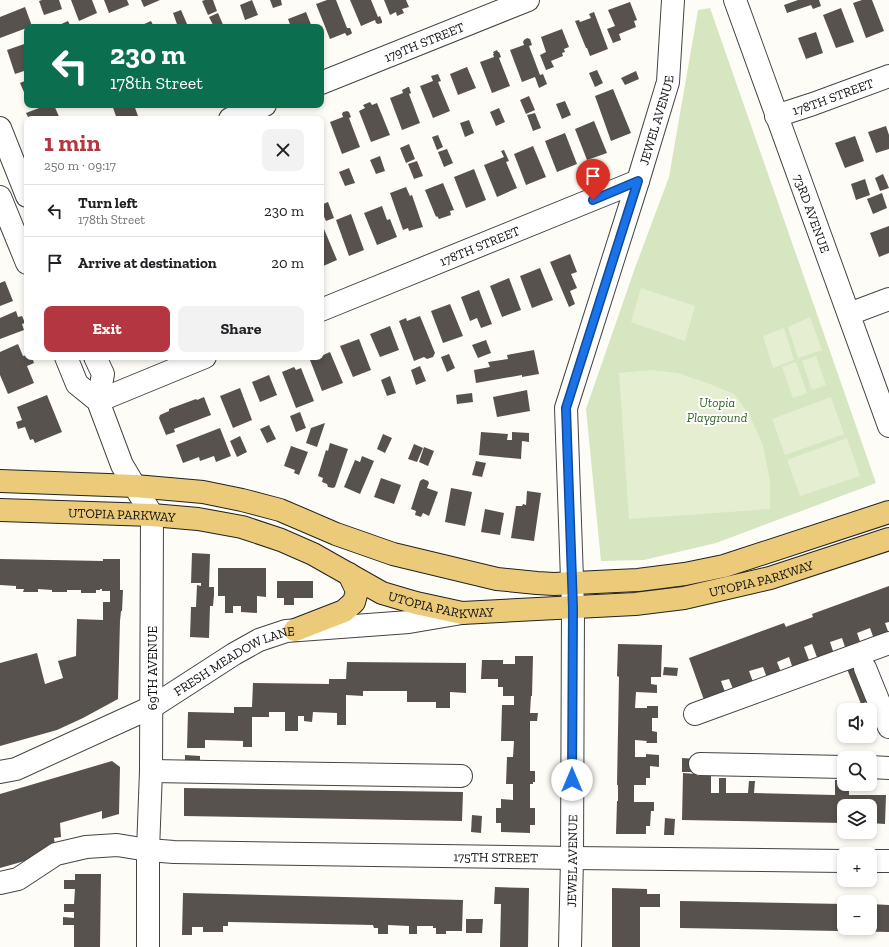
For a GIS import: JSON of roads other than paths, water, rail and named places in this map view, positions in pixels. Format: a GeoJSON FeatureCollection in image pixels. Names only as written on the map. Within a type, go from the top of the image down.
{"type":"FeatureCollection","features":[{"type":"Feature","properties":{"kind":"main road","name":"UTOPIA PARKWAY"},"geometry":{"type":"LineString","coordinates":[[0,481],[135,486],[203,492],[280,510],[336,534],[393,554],[489,577],[554,584],[638,580],[685,574],[724,566],[889,512]]}},
{"type":"Feature","properties":{"kind":"main road","name":"UTOPIA PARKWAY"},"geometry":{"type":"LineString","coordinates":[[0,510],[152,515],[198,519],[242,527],[281,540],[313,554],[382,593],[416,603],[462,613],[635,604],[684,598],[770,578],[889,539]]}},
{"type":"Feature","properties":{"kind":"main road"},"geometry":{"type":"LineString","coordinates":[[295,630],[344,611],[354,602],[357,591],[349,574]]}},
{"type":"Feature","properties":{"kind":"street","name":"179TH STREET"},"geometry":{"type":"LineString","coordinates":[[324,82],[528,0]]}},
{"type":"Feature","properties":{"kind":"street","name":"JEWEL AVENUE"},"geometry":{"type":"LineString","coordinates":[[570,947],[572,858],[573,608],[566,408],[668,82],[673,0]]}},
{"type":"Feature","properties":{"kind":"street","name":"73RD AVENUE"},"geometry":{"type":"LineString","coordinates":[[735,0],[889,426]]}},
{"type":"Feature","properties":{"kind":"street","name":"178TH STREET"},"geometry":{"type":"LineString","coordinates":[[776,116],[889,76]]}},
{"type":"Feature","properties":{"kind":"street"},"geometry":{"type":"LineString","coordinates":[[238,116],[258,108]]}},
{"type":"Feature","properties":{"kind":"street"},"geometry":{"type":"LineString","coordinates":[[0,128],[24,188]]}},
{"type":"Feature","properties":{"kind":"street","name":"178TH STREET"},"geometry":{"type":"LineString","coordinates":[[324,309],[638,181]]}},
{"type":"Feature","properties":{"kind":"street"},"geometry":{"type":"LineString","coordinates":[[24,201],[2,206],[24,256]]}},
{"type":"Feature","properties":{"kind":"street"},"geometry":{"type":"LineString","coordinates":[[849,314],[889,299]]}},
{"type":"Feature","properties":{"kind":"street"},"geometry":{"type":"LineString","coordinates":[[67,360],[77,384],[98,401],[122,465],[152,515]]}},
{"type":"Feature","properties":{"kind":"street"},"geometry":{"type":"LineString","coordinates":[[96,360],[103,374],[98,401]]}},
{"type":"Feature","properties":{"kind":"street"},"geometry":{"type":"LineString","coordinates":[[98,401],[198,360]]}},
{"type":"Feature","properties":{"kind":"street","name":"69TH AVENUE"},"geometry":{"type":"LineString","coordinates":[[148,947],[148,850],[152,771],[152,515]]}},
{"type":"Feature","properties":{"kind":"street","name":"FRESH MEADOW LANE"},"geometry":{"type":"LineString","coordinates":[[0,772],[16,769],[152,707],[234,654],[260,640],[286,631],[409,622],[462,613]]}},
{"type":"Feature","properties":{"kind":"street"},"geometry":{"type":"LineString","coordinates":[[695,714],[889,643]]}},
{"type":"Feature","properties":{"kind":"street"},"geometry":{"type":"LineString","coordinates":[[866,668],[889,727]]}},
{"type":"Feature","properties":{"kind":"street"},"geometry":{"type":"LineString","coordinates":[[700,764],[837,767]]}},
{"type":"Feature","properties":{"kind":"street"},"geometry":{"type":"LineString","coordinates":[[877,767],[889,768]]}},
{"type":"Feature","properties":{"kind":"street"},"geometry":{"type":"LineString","coordinates":[[152,771],[461,776]]}},
{"type":"Feature","properties":{"kind":"street","name":"175TH STREET"},"geometry":{"type":"LineString","coordinates":[[0,883],[18,879],[56,854],[86,847],[117,845],[174,852],[837,861]]}},
{"type":"Feature","properties":{"kind":"street"},"geometry":{"type":"LineString","coordinates":[[877,861],[889,861]]}},
{"type":"Feature","properties":{"kind":"park label","name":"Utopia Playground"},"geometry":{"type":"Point","coordinates":[717,410]}}]}
